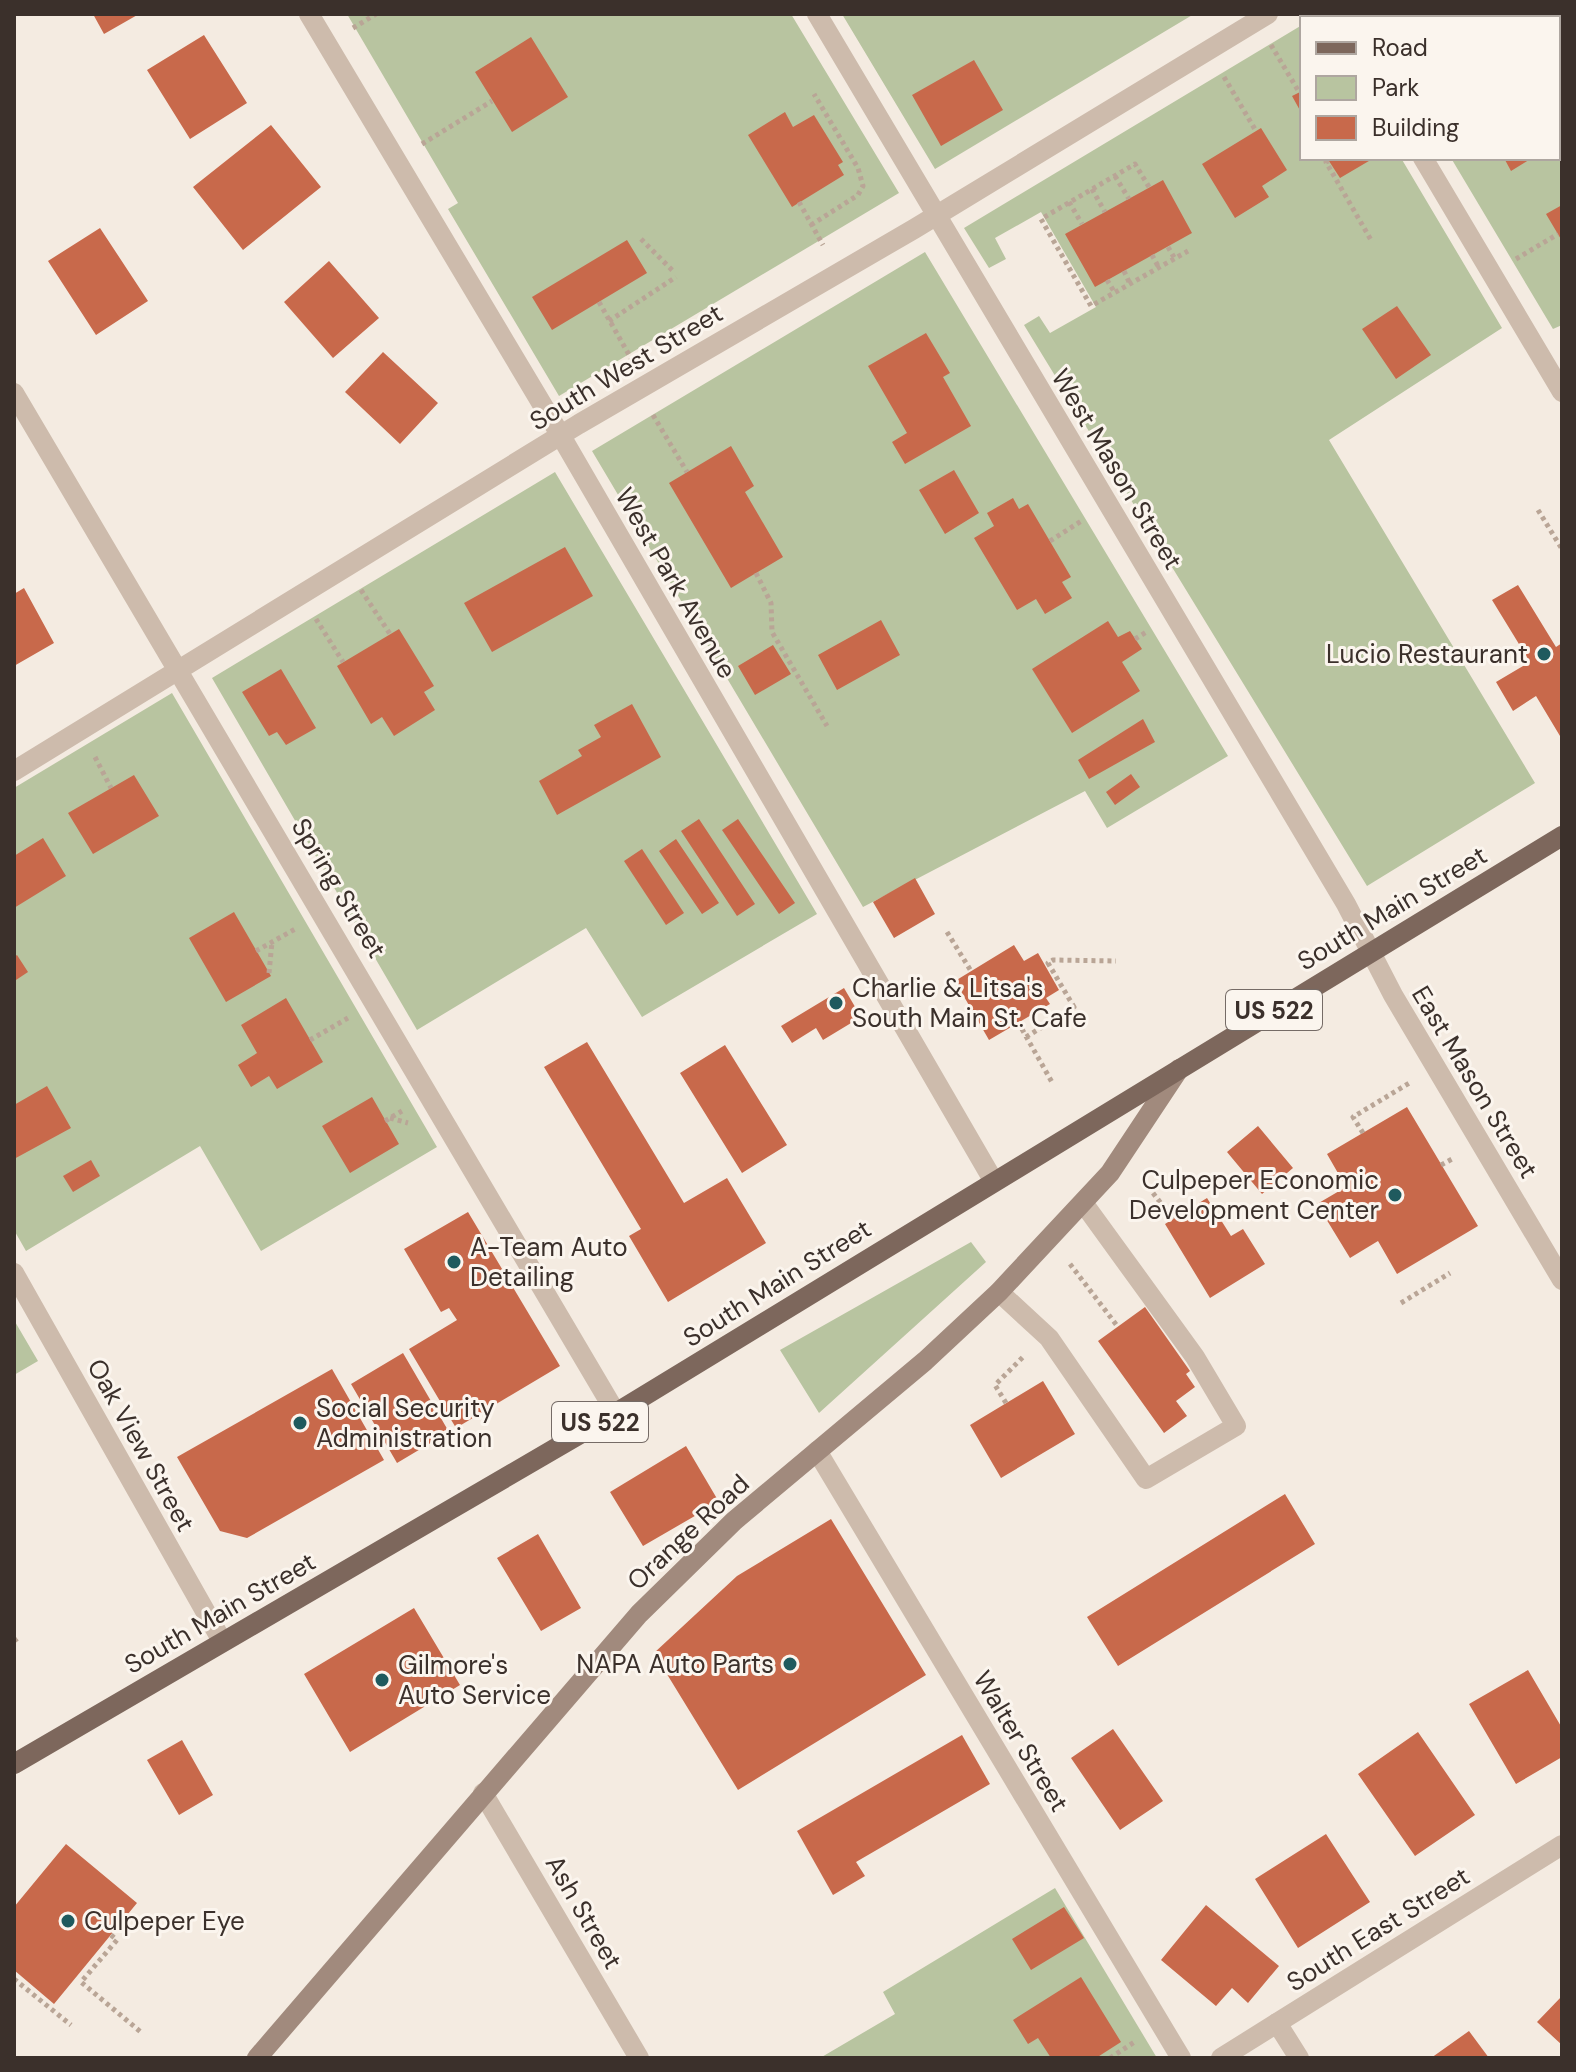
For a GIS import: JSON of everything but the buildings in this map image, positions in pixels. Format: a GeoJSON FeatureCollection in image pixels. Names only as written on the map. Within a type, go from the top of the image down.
{"type":"FeatureCollection","features":[{"type":"Feature","properties":{"kind":"main road","name":"South Main Street"},"geometry":{"type":"LineString","coordinates":[[14,1764],[616,1413],[993,1180],[1562,836]]}},
{"type":"Feature","properties":{"kind":"main road","name":"Orange Road"},"geometry":{"type":"LineString","coordinates":[[257,2058],[639,1614],[734,1521],[999,1292],[1084,1204],[1124,1153],[1179,1069]]}},
{"type":"Feature","properties":{"kind":"street","name":"West Park Avenue"},"geometry":{"type":"LineString","coordinates":[[309,14],[561,436],[993,1180]]}},
{"type":"Feature","properties":{"kind":"street","name":"West Mason Street"},"geometry":{"type":"LineString","coordinates":[[817,14],[1370,951]]}},
{"type":"Feature","properties":{"kind":"street","name":"South West Street"},"geometry":{"type":"LineString","coordinates":[[14,771],[561,436],[936,215],[1268,14]]}},
{"type":"Feature","properties":{"kind":"street"},"geometry":{"type":"LineString","coordinates":[[1424,160],[1562,392]]}},
{"type":"Feature","properties":{"kind":"street","name":"Spring Street"},"geometry":{"type":"LineString","coordinates":[[14,393],[324,913],[616,1413]]}},
{"type":"Feature","properties":{"kind":"street","name":"East Mason Street"},"geometry":{"type":"LineString","coordinates":[[1370,951],[1562,1280]]}},
{"type":"Feature","properties":{"kind":"street"},"geometry":{"type":"LineString","coordinates":[[999,1292],[1049,1338],[1146,1479],[1236,1426],[1195,1357],[1084,1204]]}},
{"type":"Feature","properties":{"kind":"street","name":"Oak View Street"},"geometry":{"type":"LineString","coordinates":[[14,1273],[222,1641]]}},
{"type":"Feature","properties":{"kind":"street","name":"Walter Street"},"geometry":{"type":"LineString","coordinates":[[817,1451],[1181,2058]]}},
{"type":"Feature","properties":{"kind":"street","name":"Ash Street"},"geometry":{"type":"LineString","coordinates":[[483,1793],[639,2058]]}},
{"type":"Feature","properties":{"kind":"street","name":"South East Street"},"geometry":{"type":"LineString","coordinates":[[1221,2058],[1562,1845]]}},
{"type":"Feature","properties":{"kind":"street"},"geometry":{"type":"LineString","coordinates":[[1277,2023],[1299,2058]]}},
{"type":"Feature","properties":{"kind":"path"},"geometry":{"type":"LineString","coordinates":[[348,31],[376,14]]}},
{"type":"Feature","properties":{"kind":"path"},"geometry":{"type":"LineString","coordinates":[[1268,39],[1299,92]]}},
{"type":"Feature","properties":{"kind":"path"},"geometry":{"type":"LineString","coordinates":[[1219,69],[1256,131]]}},
{"type":"Feature","properties":{"kind":"path"},"geometry":{"type":"LineString","coordinates":[[811,225],[858,195],[863,186],[858,168],[814,94]]}},
{"type":"Feature","properties":{"kind":"path"},"geometry":{"type":"LineString","coordinates":[[417,147],[492,101]]}},
{"type":"Feature","properties":{"kind":"path"},"geometry":{"type":"LineString","coordinates":[[1329,161],[1326,162],[1371,240]]}},
{"type":"Feature","properties":{"kind":"path"},"geometry":{"type":"LineString","coordinates":[[1149,187],[1135,164],[1041,219],[1091,306],[1188,251]]}},
{"type":"Feature","properties":{"kind":"path"},"geometry":{"type":"LineString","coordinates":[[1115,176],[1129,199]]}},
{"type":"Feature","properties":{"kind":"path"},"geometry":{"type":"LineString","coordinates":[[1092,189],[1105,212]]}},
{"type":"Feature","properties":{"kind":"path"},"geometry":{"type":"LineString","coordinates":[[799,202],[823,245]]}},
{"type":"Feature","properties":{"kind":"path"},"geometry":{"type":"LineString","coordinates":[[1069,202],[1082,224]]}},
{"type":"Feature","properties":{"kind":"path"},"geometry":{"type":"LineString","coordinates":[[1491,273],[1558,234]]}},
{"type":"Feature","properties":{"kind":"path"},"geometry":{"type":"LineString","coordinates":[[609,321],[674,274],[641,239]]}},
{"type":"Feature","properties":{"kind":"path"},"geometry":{"type":"LineString","coordinates":[[1168,247],[1175,259]]}},
{"type":"Feature","properties":{"kind":"path"},"geometry":{"type":"LineString","coordinates":[[1152,255],[1159,268]]}},
{"type":"Feature","properties":{"kind":"path"},"geometry":{"type":"LineString","coordinates":[[1124,271],[1130,284]]}},
{"type":"Feature","properties":{"kind":"path"},"geometry":{"type":"LineString","coordinates":[[1107,280],[1115,293]]}},
{"type":"Feature","properties":{"kind":"path"},"geometry":{"type":"LineString","coordinates":[[599,302],[632,360]]}},
{"type":"Feature","properties":{"kind":"path"},"geometry":{"type":"LineString","coordinates":[[651,411],[687,472]]}},
{"type":"Feature","properties":{"kind":"path"},"geometry":{"type":"LineString","coordinates":[[1538,510],[1562,549]]}},
{"type":"Feature","properties":{"kind":"path"},"geometry":{"type":"LineString","coordinates":[[1050,541],[1088,517]]}},
{"type":"Feature","properties":{"kind":"path"},"geometry":{"type":"LineString","coordinates":[[756,573],[770,598],[772,632],[827,726]]}},
{"type":"Feature","properties":{"kind":"path"},"geometry":{"type":"LineString","coordinates":[[366,598],[390,634]]}},
{"type":"Feature","properties":{"kind":"path"},"geometry":{"type":"LineString","coordinates":[[321,627],[343,662]]}},
{"type":"Feature","properties":{"kind":"path"},"geometry":{"type":"LineString","coordinates":[[1135,639],[1154,628]]}},
{"type":"Feature","properties":{"kind":"path"},"geometry":{"type":"LineString","coordinates":[[256,951],[324,913]]}},
{"type":"Feature","properties":{"kind":"path"},"geometry":{"type":"LineString","coordinates":[[947,932],[971,971]]}},
{"type":"Feature","properties":{"kind":"path"},"geometry":{"type":"LineString","coordinates":[[269,973],[272,942]]}},
{"type":"Feature","properties":{"kind":"path"},"geometry":{"type":"LineString","coordinates":[[1026,1037],[1074,1007],[1048,963],[1053,960],[1116,961]]}},
{"type":"Feature","properties":{"kind":"path"},"geometry":{"type":"LineString","coordinates":[[310,1040],[376,1002]]}},
{"type":"Feature","properties":{"kind":"path"},"geometry":{"type":"LineString","coordinates":[[1018,1022],[1053,1084]]}},
{"type":"Feature","properties":{"kind":"path"},"geometry":{"type":"LineString","coordinates":[[1363,1133],[1353,1117],[1416,1079]]}},
{"type":"Feature","properties":{"kind":"path"},"geometry":{"type":"LineString","coordinates":[[1441,1165],[1460,1155]]}},
{"type":"Feature","properties":{"kind":"path"},"geometry":{"type":"LineString","coordinates":[[1153,1193],[1173,1219]]}},
{"type":"Feature","properties":{"kind":"path"},"geometry":{"type":"LineString","coordinates":[[1070,1264],[1118,1327]]}},
{"type":"Feature","properties":{"kind":"path"},"geometry":{"type":"LineString","coordinates":[[1401,1303],[1450,1273]]}},
{"type":"Feature","properties":{"kind":"path"},"geometry":{"type":"LineString","coordinates":[[1006,1403],[995,1385],[1032,1348],[1049,1338]]}},
{"type":"Feature","properties":{"kind":"path"},"geometry":{"type":"LineString","coordinates":[[111,1935],[117,1940],[81,1982],[142,2033]]}},
{"type":"Feature","properties":{"kind":"path"},"geometry":{"type":"LineString","coordinates":[[14,1979],[71,2025]]}},
{"type":"Feature","properties":{"kind":"green space"},"geometry":{"type":"Polygon","coordinates":[[[347,14],[791,14],[899,193],[559,396],[448,209],[458,203],[347,14]]]}},
{"type":"Feature","properties":{"kind":"green space"},"geometry":{"type":"Polygon","coordinates":[[[842,14],[1194,14],[935,169],[842,14]]]}},
{"type":"Feature","properties":{"kind":"green space"},"geometry":{"type":"Polygon","coordinates":[[[1562,14],[1562,325],[1553,329],[1452,160],[1560,160],[1560,16],[1366,16],[1562,14]]]}},
{"type":"Feature","properties":{"kind":"green space"},"geometry":{"type":"Polygon","coordinates":[[[1300,26],[1300,160],[1402,160],[1502,328],[1329,440],[1535,783],[1367,886],[1024,325],[1039,316],[1050,333],[1096,307],[1041,212],[995,238],[1006,259],[989,268],[964,228],[1300,26]]]}},
{"type":"Feature","properties":{"kind":"green space"},"geometry":{"type":"Polygon","coordinates":[[[925,252],[1228,756],[1107,828],[1085,791],[863,907],[592,451],[925,252]]]}},
{"type":"Feature","properties":{"kind":"green space"},"geometry":{"type":"Polygon","coordinates":[[[555,472],[817,914],[642,1017],[586,928],[417,1030],[212,678],[555,472]]]}},
{"type":"Feature","properties":{"kind":"green space"},"geometry":{"type":"Polygon","coordinates":[[[172,693],[437,1147],[261,1251],[200,1146],[26,1251],[14,1230],[14,788],[172,693]]]}},
{"type":"Feature","properties":{"kind":"green space"},"geometry":{"type":"Polygon","coordinates":[[[971,1242],[986,1262],[819,1413],[780,1350],[971,1242]]]}},
{"type":"Feature","properties":{"kind":"green space"},"geometry":{"type":"Polygon","coordinates":[[[14,1320],[38,1361],[14,1375],[14,1320]]]}},
{"type":"Feature","properties":{"kind":"green space"},"geometry":{"type":"Polygon","coordinates":[[[1055,1888],[1157,2058],[820,2058],[895,2014],[883,1992],[1055,1888]]]}},
{"type":"Feature","properties":{"kind":"place","name":"Lucio Restaurant"},"geometry":{"type":"Point","coordinates":[1544,654]}},
{"type":"Feature","properties":{"kind":"place","name":"Charlie & Litsa's South Main St. Cafe"},"geometry":{"type":"Point","coordinates":[836,1003]}},
{"type":"Feature","properties":{"kind":"place","name":"Culpeper Economic Development Center"},"geometry":{"type":"Point","coordinates":[1395,1195]}},
{"type":"Feature","properties":{"kind":"place","name":"A-Team Auto Detailing"},"geometry":{"type":"Point","coordinates":[454,1262]}},
{"type":"Feature","properties":{"kind":"place","name":"Social Security Administration"},"geometry":{"type":"Point","coordinates":[300,1423]}},
{"type":"Feature","properties":{"kind":"place","name":"NAPA Auto Parts"},"geometry":{"type":"Point","coordinates":[790,1664]}},
{"type":"Feature","properties":{"kind":"place","name":"Gilmore's Auto Service"},"geometry":{"type":"Point","coordinates":[382,1680]}},
{"type":"Feature","properties":{"kind":"place","name":"Culpeper Eye"},"geometry":{"type":"Point","coordinates":[68,1921]}}]}
